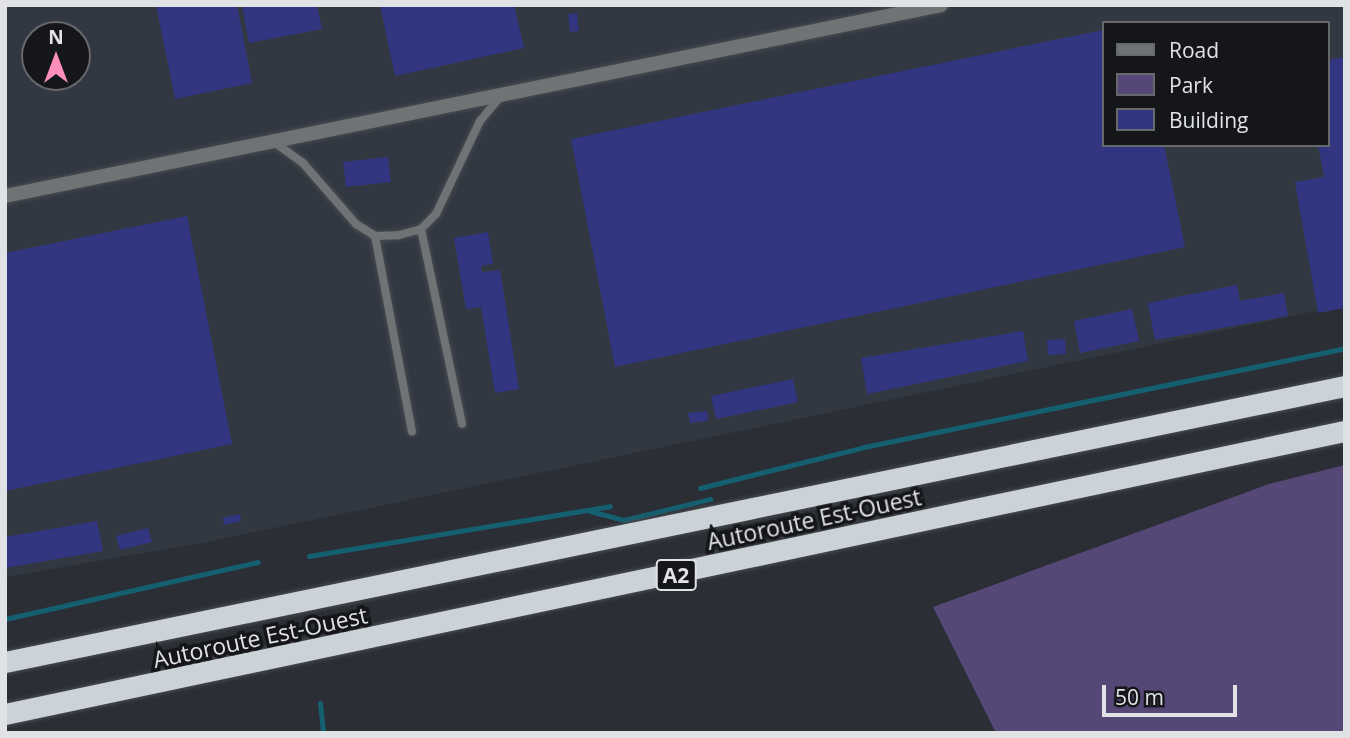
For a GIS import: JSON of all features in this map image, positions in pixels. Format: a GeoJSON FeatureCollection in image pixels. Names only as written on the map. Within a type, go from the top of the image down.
{"type":"FeatureCollection","features":[{"type":"Feature","properties":{"kind":"highway","name":"Autoroute Est-Ouest"},"geometry":{"type":"LineString","coordinates":[[5,662],[1345,386]]}},
{"type":"Feature","properties":{"kind":"highway","name":"Autoroute Est-Ouest"},"geometry":{"type":"LineString","coordinates":[[5,714],[1345,431]]}},
{"type":"Feature","properties":{"kind":"street"},"geometry":{"type":"LineString","coordinates":[[5,196],[941,5]]}},
{"type":"Feature","properties":{"kind":"lane"},"geometry":{"type":"LineString","coordinates":[[374,236],[421,229],[436,214],[480,121],[500,97]]}},
{"type":"Feature","properties":{"kind":"lane"},"geometry":{"type":"LineString","coordinates":[[274,142],[374,236],[412,432]]}},
{"type":"Feature","properties":{"kind":"lane"},"geometry":{"type":"LineString","coordinates":[[421,229],[462,424]]}},
{"type":"Feature","properties":{"kind":"shaded area"},"geometry":{"type":"Polygon","coordinates":[[[5,5],[1345,5],[1345,305],[202,543],[5,577],[5,5]]]}},
{"type":"Feature","properties":{"kind":"green space"},"geometry":{"type":"Polygon","coordinates":[[[1345,465],[1345,733],[996,733],[933,607],[1269,484],[1345,465]]]}},
{"type":"Feature","properties":{"kind":"building"},"geometry":{"type":"Polygon","coordinates":[[[156,5],[237,5],[252,83],[175,99],[156,5]]]}},
{"type":"Feature","properties":{"kind":"building"},"geometry":{"type":"Polygon","coordinates":[[[242,5],[317,5],[322,29],[249,43],[242,5]]]}},
{"type":"Feature","properties":{"kind":"building"},"geometry":{"type":"Polygon","coordinates":[[[380,5],[514,5],[524,48],[395,76],[380,5]]]}},
{"type":"Feature","properties":{"kind":"building"},"geometry":{"type":"Polygon","coordinates":[[[577,13],[579,31],[570,32],[568,14],[577,13]]]}},
{"type":"Feature","properties":{"kind":"building"},"geometry":{"type":"Polygon","coordinates":[[[1102,30],[1102,147],[1164,147],[1185,247],[615,367],[571,139],[1102,30]]]}},
{"type":"Feature","properties":{"kind":"building"},"geometry":{"type":"Polygon","coordinates":[[[1345,57],[1345,308],[1318,313],[1295,182],[1324,177],[1318,147],[1329,147],[1329,60],[1345,57]]]}},
{"type":"Feature","properties":{"kind":"building"},"geometry":{"type":"Polygon","coordinates":[[[388,157],[391,182],[346,187],[343,162],[388,157]]]}},
{"type":"Feature","properties":{"kind":"building"},"geometry":{"type":"Polygon","coordinates":[[[187,216],[232,444],[5,491],[5,253],[187,216]]]}},
{"type":"Feature","properties":{"kind":"building"},"geometry":{"type":"Polygon","coordinates":[[[488,232],[493,264],[481,266],[482,272],[500,270],[519,389],[495,393],[481,307],[466,309],[454,238],[488,232]]]}},
{"type":"Feature","properties":{"kind":"building"},"geometry":{"type":"Polygon","coordinates":[[[1237,285],[1240,301],[1284,293],[1288,316],[1155,340],[1148,303],[1237,285]]]}},
{"type":"Feature","properties":{"kind":"building"},"geometry":{"type":"Polygon","coordinates":[[[1132,309],[1139,341],[1080,353],[1074,321],[1132,309]]]}},
{"type":"Feature","properties":{"kind":"building"},"geometry":{"type":"Polygon","coordinates":[[[1023,331],[1028,361],[867,394],[861,358],[1023,331]]]}},
{"type":"Feature","properties":{"kind":"building"},"geometry":{"type":"Polygon","coordinates":[[[1065,339],[1066,354],[1048,355],[1047,340],[1065,339]]]}},
{"type":"Feature","properties":{"kind":"building"},"geometry":{"type":"Polygon","coordinates":[[[793,379],[798,402],[716,419],[711,396],[793,379]]]}},
{"type":"Feature","properties":{"kind":"building"},"geometry":{"type":"Polygon","coordinates":[[[707,411],[708,421],[690,423],[688,413],[707,411]]]}},
{"type":"Feature","properties":{"kind":"building"},"geometry":{"type":"Polygon","coordinates":[[[240,514],[241,521],[224,525],[223,518],[240,514]]]}},
{"type":"Feature","properties":{"kind":"building"},"geometry":{"type":"Polygon","coordinates":[[[97,521],[103,551],[5,568],[5,537],[97,521]]]}},
{"type":"Feature","properties":{"kind":"building"},"geometry":{"type":"Polygon","coordinates":[[[148,528],[152,542],[120,550],[116,536],[148,528]]]}},
{"type":"Feature","properties":{"kind":"waterway"},"geometry":{"type":"LineString","coordinates":[[700,488],[864,447],[1345,348]]}},
{"type":"Feature","properties":{"kind":"waterway"},"geometry":{"type":"LineString","coordinates":[[590,511],[624,520],[710,499]]}},
{"type":"Feature","properties":{"kind":"waterway"},"geometry":{"type":"LineString","coordinates":[[309,556],[610,506]]}},
{"type":"Feature","properties":{"kind":"waterway"},"geometry":{"type":"LineString","coordinates":[[5,619],[258,562]]}},
{"type":"Feature","properties":{"kind":"waterway"},"geometry":{"type":"LineString","coordinates":[[320,703],[323,733]]}}]}
